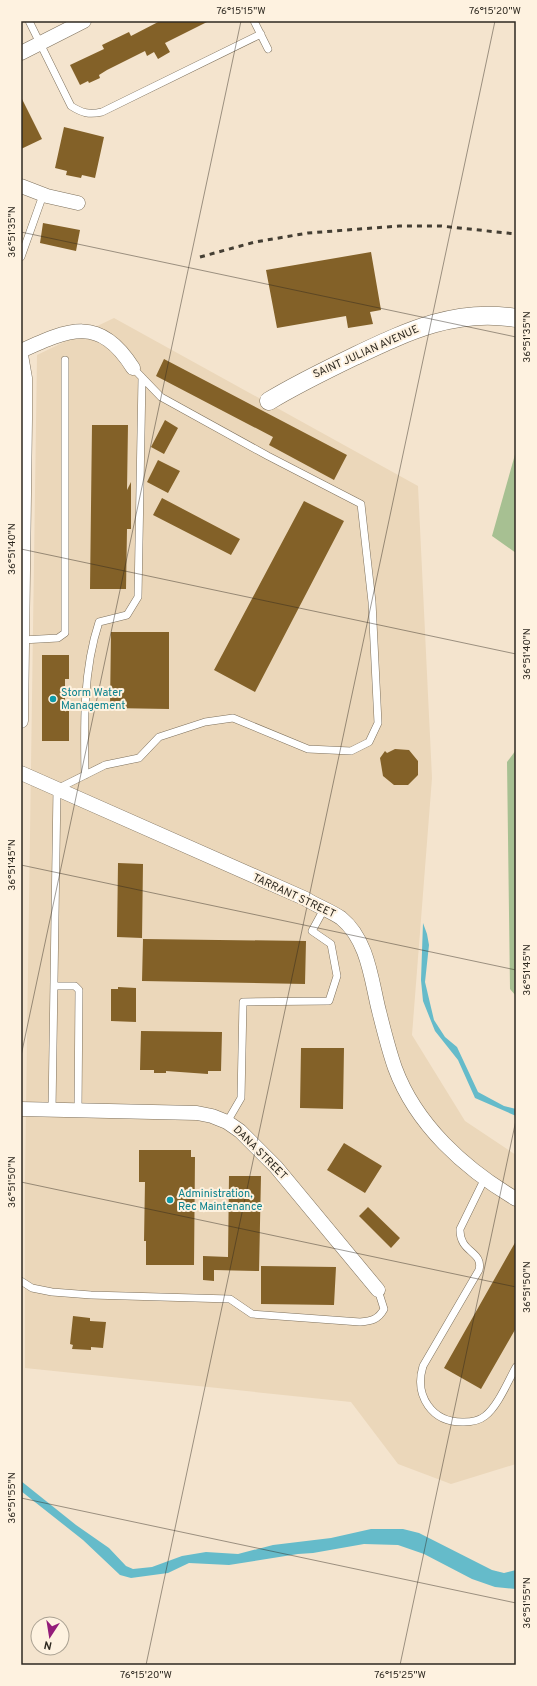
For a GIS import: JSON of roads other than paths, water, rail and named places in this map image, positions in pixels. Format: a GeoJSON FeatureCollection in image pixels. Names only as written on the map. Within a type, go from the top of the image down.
{"type":"FeatureCollection","features":[{"type":"Feature","properties":{"kind":"street"},"geometry":{"type":"LineString","coordinates":[[21,53],[84,21]]}},
{"type":"Feature","properties":{"kind":"street"},"geometry":{"type":"LineString","coordinates":[[21,186],[43,195],[78,203]]}},
{"type":"Feature","properties":{"kind":"street","name":"SAINT JULIAN AVENUE"},"geometry":{"type":"LineString","coordinates":[[269,401],[300,382],[404,332],[433,323],[479,315],[516,318]]}},
{"type":"Feature","properties":{"kind":"street"},"geometry":{"type":"LineString","coordinates":[[21,351],[59,334],[74,331],[88,332],[103,336],[114,343],[137,373]]}},
{"type":"Feature","properties":{"kind":"street"},"geometry":{"type":"LineString","coordinates":[[21,355],[25,378],[21,721]]}},
{"type":"Feature","properties":{"kind":"street","name":"TARRANT STREET"},"geometry":{"type":"LineString","coordinates":[[21,773],[306,900],[341,918],[361,946],[368,963],[378,1008],[395,1068],[406,1092],[438,1137],[462,1162],[484,1180],[516,1199]]}},
{"type":"Feature","properties":{"kind":"street","name":"DANA STREET"},"geometry":{"type":"LineString","coordinates":[[21,1109],[197,1113],[212,1116],[227,1122],[240,1131],[276,1167],[378,1290]]}},
{"type":"Feature","properties":{"kind":"lane"},"geometry":{"type":"LineString","coordinates":[[29,21],[71,106],[81,112],[90,114],[102,112],[261,34]]}},
{"type":"Feature","properties":{"kind":"lane"},"geometry":{"type":"LineString","coordinates":[[254,21],[268,48]]}},
{"type":"Feature","properties":{"kind":"lane"},"geometry":{"type":"LineString","coordinates":[[21,257],[43,195]]}},
{"type":"Feature","properties":{"kind":"lane"},"geometry":{"type":"LineString","coordinates":[[22,640],[58,638],[65,633],[65,360]]}},
{"type":"Feature","properties":{"kind":"lane"},"geometry":{"type":"LineString","coordinates":[[52,1110],[57,789],[105,765],[139,758],[159,737],[205,722],[233,718],[308,749],[351,751],[369,742],[378,723],[372,602],[361,504],[268,456],[161,397],[137,373]]}},
{"type":"Feature","properties":{"kind":"lane"},"geometry":{"type":"LineString","coordinates":[[85,775],[87,684],[92,645],[99,622],[127,615],[138,598],[137,373]]}},
{"type":"Feature","properties":{"kind":"lane"},"geometry":{"type":"LineString","coordinates":[[227,1122],[241,1098],[243,1002],[330,1001],[337,976],[332,944],[312,931],[324,909]]}},
{"type":"Feature","properties":{"kind":"lane"},"geometry":{"type":"LineString","coordinates":[[54,986],[75,986],[79,990],[78,1111]]}},
{"type":"Feature","properties":{"kind":"lane"},"geometry":{"type":"LineString","coordinates":[[484,1180],[460,1229],[461,1242],[479,1258],[479,1270],[423,1366],[420,1376],[420,1387],[423,1398],[428,1407],[436,1414],[458,1422],[470,1422],[485,1416],[500,1396],[516,1367]]}},
{"type":"Feature","properties":{"kind":"lane"},"geometry":{"type":"LineString","coordinates":[[21,1281],[32,1288],[60,1292],[230,1299],[252,1314],[360,1322],[372,1321],[380,1316],[384,1309],[378,1290]]}},
{"type":"Feature","properties":{"kind":"water"},"geometry":{"type":"Polygon","coordinates":[[[423,923],[429,945],[425,982],[434,1020],[445,1037],[457,1047],[478,1092],[504,1106],[516,1109],[516,1116],[475,1098],[458,1060],[435,1031],[423,1001],[421,980],[423,923]]]}},
{"type":"Feature","properties":{"kind":"water"},"geometry":{"type":"Polygon","coordinates":[[[21,1481],[76,1525],[109,1548],[126,1566],[133,1569],[152,1567],[182,1556],[206,1552],[238,1554],[273,1545],[331,1538],[371,1529],[403,1529],[419,1533],[492,1570],[504,1573],[516,1570],[516,1589],[495,1587],[472,1579],[424,1554],[398,1545],[364,1544],[229,1565],[189,1563],[168,1573],[131,1578],[120,1575],[83,1540],[21,1491],[21,1481]]]}},
{"type":"Feature","properties":{"kind":"railway"},"geometry":{"type":"LineString","coordinates":[[200,257],[255,242],[308,233],[399,226],[441,226],[516,234]]}},
{"type":"Feature","properties":{"kind":"place","name":"Storm Water Management"},"geometry":{"type":"Point","coordinates":[53,699]}},
{"type":"Feature","properties":{"kind":"place","name":"Administration, Rec Maintenance"},"geometry":{"type":"Point","coordinates":[170,1200]}}]}
